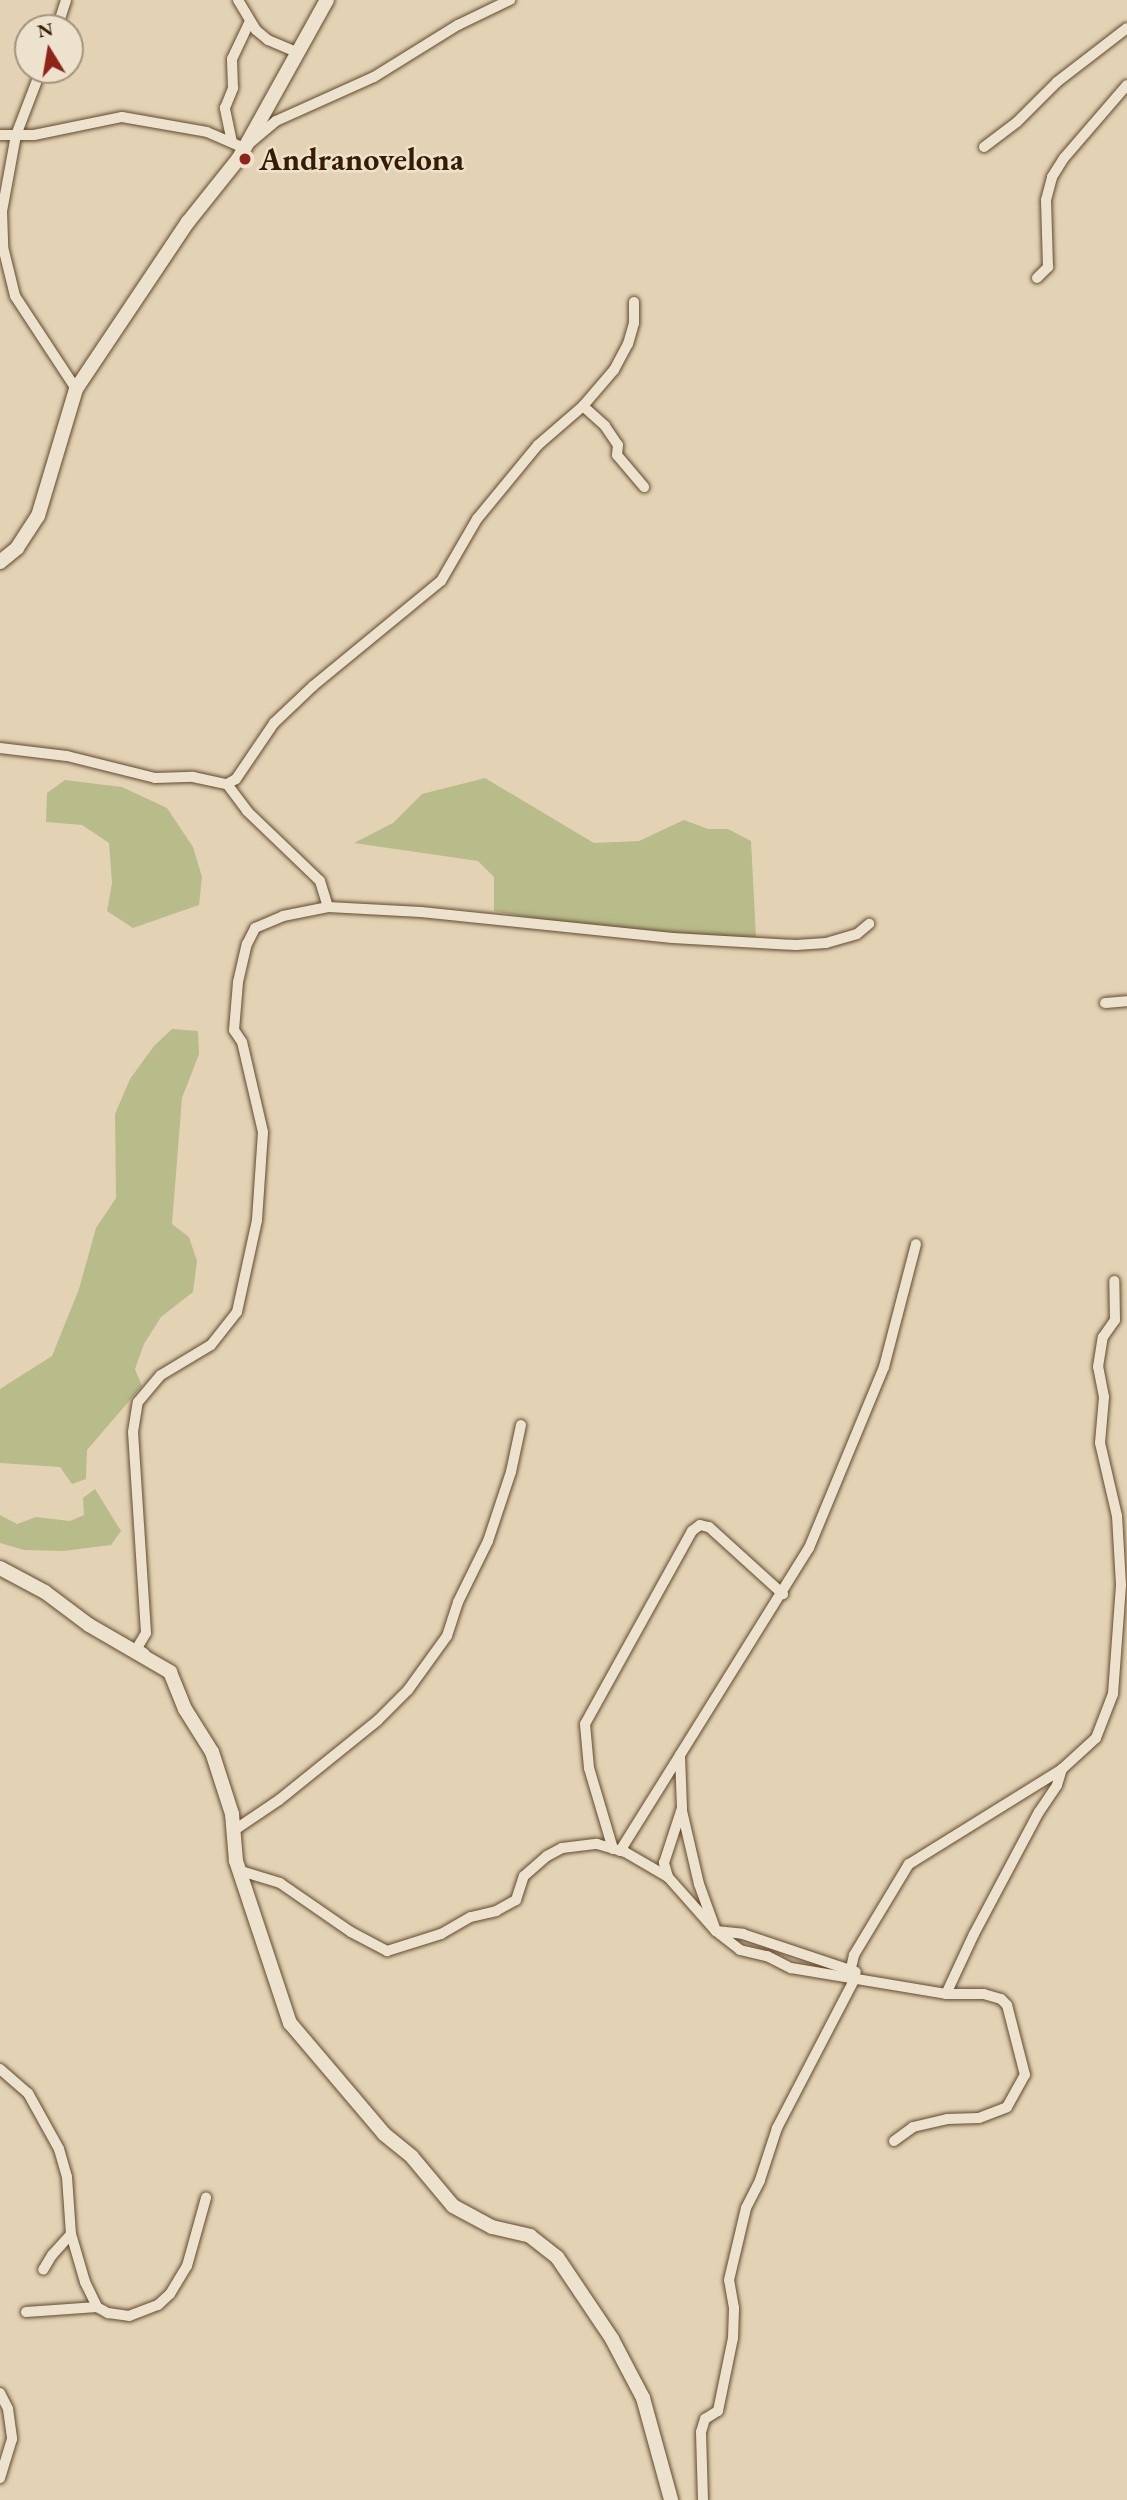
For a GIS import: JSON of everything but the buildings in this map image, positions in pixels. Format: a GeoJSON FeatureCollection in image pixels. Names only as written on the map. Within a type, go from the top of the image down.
{"type":"FeatureCollection","features":[{"type":"Feature","properties":{"kind":"street"},"geometry":{"type":"LineString","coordinates":[[238,0],[250,21],[268,40],[298,53]]}},
{"type":"Feature","properties":{"kind":"street"},"geometry":{"type":"LineString","coordinates":[[238,145],[298,53],[327,0]]}},
{"type":"Feature","properties":{"kind":"street"},"geometry":{"type":"LineString","coordinates":[[238,145],[276,121],[374,77],[458,25],[510,0]]}},
{"type":"Feature","properties":{"kind":"street"},"geometry":{"type":"LineString","coordinates":[[0,562],[16,548],[38,516],[76,389],[188,222],[239,158],[238,145],[225,108],[233,88],[232,59],[250,21]]}},
{"type":"Feature","properties":{"kind":"street"},"geometry":{"type":"LineString","coordinates":[[984,147],[1017,122],[1058,82],[1127,28]]}},
{"type":"Feature","properties":{"kind":"street"},"geometry":{"type":"LineString","coordinates":[[36,84],[16,135],[2,211],[4,247],[15,296],[76,389]]}},
{"type":"Feature","properties":{"kind":"street"},"geometry":{"type":"LineString","coordinates":[[1037,278],[1048,267],[1046,200],[1052,177],[1071,148],[1127,85]]}},
{"type":"Feature","properties":{"kind":"street"},"geometry":{"type":"LineString","coordinates":[[0,135],[34,135],[122,117],[207,132],[238,145]]}},
{"type":"Feature","properties":{"kind":"street"},"geometry":{"type":"LineString","coordinates":[[0,270],[13,286]]}},
{"type":"Feature","properties":{"kind":"street"},"geometry":{"type":"LineString","coordinates":[[0,748],[67,756],[155,778],[193,777],[227,783],[236,779],[274,723],[307,692],[442,581],[477,519],[538,445],[583,406],[614,370],[628,344],[634,323],[634,302]]}},
{"type":"Feature","properties":{"kind":"street"},"geometry":{"type":"LineString","coordinates":[[583,406],[605,426],[618,445],[617,455],[644,487]]}},
{"type":"Feature","properties":{"kind":"street"},"geometry":{"type":"LineString","coordinates":[[227,783],[247,811],[320,881],[328,907]]}},
{"type":"Feature","properties":{"kind":"street"},"geometry":{"type":"LineString","coordinates":[[671,2500],[643,2398],[612,2339],[557,2257],[530,2236],[492,2227],[453,2206],[412,2157],[384,2134],[290,2023],[236,1861],[232,1814],[212,1752],[185,1709],[170,1672],[137,1648],[146,1633],[134,1432],[138,1402],[161,1375],[211,1345],[237,1312],[257,1220],[264,1132],[243,1042],[234,1030],[238,982],[247,944],[256,928],[283,916],[328,907],[421,912],[595,932],[770,944],[826,943],[857,934],[869,923]]}},
{"type":"Feature","properties":{"kind":"street"},"geometry":{"type":"LineString","coordinates":[[1105,1003],[1127,1000]]}},
{"type":"Feature","properties":{"kind":"street"},"geometry":{"type":"LineString","coordinates":[[617,1850],[783,1594],[809,1548],[884,1367],[916,1244]]}},
{"type":"Feature","properties":{"kind":"street"},"geometry":{"type":"LineString","coordinates":[[703,2500],[701,2432],[705,2418],[718,2411],[733,2338],[734,2308],[729,2280],[746,2208],[760,2180],[777,2128],[852,1974],[854,1955],[909,1864],[1062,1769],[1096,1738],[1113,1695],[1120,1574],[1117,1516],[1100,1443],[1104,1397],[1098,1367],[1103,1337],[1115,1320],[1114,1281]]}},
{"type":"Feature","properties":{"kind":"street"},"geometry":{"type":"LineString","coordinates":[[233,1831],[279,1800],[378,1720],[408,1690],[447,1636],[458,1602],[488,1541],[511,1472],[522,1425]]}},
{"type":"Feature","properties":{"kind":"street"},"geometry":{"type":"LineString","coordinates":[[617,1850],[589,1768],[585,1724],[692,1531],[700,1525],[709,1527],[783,1594]]}},
{"type":"Feature","properties":{"kind":"street"},"geometry":{"type":"LineString","coordinates":[[0,1568],[45,1592],[89,1625],[150,1658]]}},
{"type":"Feature","properties":{"kind":"street"},"geometry":{"type":"LineString","coordinates":[[680,1755],[682,1808],[698,1884],[716,1931]]}},
{"type":"Feature","properties":{"kind":"street"},"geometry":{"type":"LineString","coordinates":[[946,1994],[980,1923],[1062,1769]]}},
{"type":"Feature","properties":{"kind":"street"},"geometry":{"type":"LineString","coordinates":[[667,1877],[664,1863],[682,1808]]}},
{"type":"Feature","properties":{"kind":"street"},"geometry":{"type":"LineString","coordinates":[[241,1871],[280,1883],[352,1932],[387,1951],[441,1934],[471,1917],[496,1911],[516,1900],[524,1876],[547,1856],[562,1848],[597,1844],[617,1850],[667,1877],[716,1931],[740,1950],[766,1956],[791,1968],[852,1974]]}},
{"type":"Feature","properties":{"kind":"street"},"geometry":{"type":"LineString","coordinates":[[716,1931],[743,1934],[870,1982],[946,1994],[984,1994],[1001,1999],[1007,2005],[1025,2076],[1007,2107],[979,2118],[947,2119],[913,2127],[894,2141]]}},
{"type":"Feature","properties":{"kind":"street"},"geometry":{"type":"LineString","coordinates":[[0,2069],[28,2093],[59,2149],[67,2177],[71,2234],[85,2282],[97,2307]]}},
{"type":"Feature","properties":{"kind":"street"},"geometry":{"type":"LineString","coordinates":[[26,2312],[97,2307],[108,2313],[129,2316],[158,2305],[170,2294],[187,2266],[206,2198]]}},
{"type":"Feature","properties":{"kind":"street"},"geometry":{"type":"LineString","coordinates":[[43,2270],[52,2255],[71,2234]]}},
{"type":"Feature","properties":{"kind":"street"},"geometry":{"type":"LineString","coordinates":[[0,2393],[8,2409],[12,2439],[0,2478]]}},
{"type":"Feature","properties":{"kind":"green space"},"geometry":{"type":"Polygon","coordinates":[[[485,778],[594,843],[639,841],[684,820],[708,829],[728,829],[751,841],[756,937],[734,940],[576,926],[494,911],[494,877],[478,861],[354,843],[393,823],[422,794],[485,778]]]}},
{"type":"Feature","properties":{"kind":"green space"},"geometry":{"type":"Polygon","coordinates":[[[65,780],[122,787],[167,808],[193,847],[202,877],[199,905],[133,928],[107,911],[112,883],[109,843],[82,825],[46,822],[47,793],[65,780]]]}},
{"type":"Feature","properties":{"kind":"green space"},"geometry":{"type":"Polygon","coordinates":[[[172,1029],[198,1031],[199,1054],[182,1098],[172,1224],[189,1237],[197,1261],[193,1292],[161,1317],[144,1344],[135,1369],[142,1386],[87,1450],[86,1479],[72,1484],[60,1467],[0,1463],[0,1389],[52,1356],[79,1289],[96,1228],[116,1198],[115,1114],[130,1079],[154,1046],[172,1029]]]}},
{"type":"Feature","properties":{"kind":"green space"},"geometry":{"type":"Polygon","coordinates":[[[95,1489],[121,1531],[111,1545],[63,1551],[24,1550],[0,1543],[0,1515],[17,1524],[36,1517],[70,1521],[84,1515],[83,1498],[95,1489]]]}},
{"type":"Feature","properties":{"kind":"place","name":"Andranovelona"},"geometry":{"type":"Point","coordinates":[245,159]}}]}
